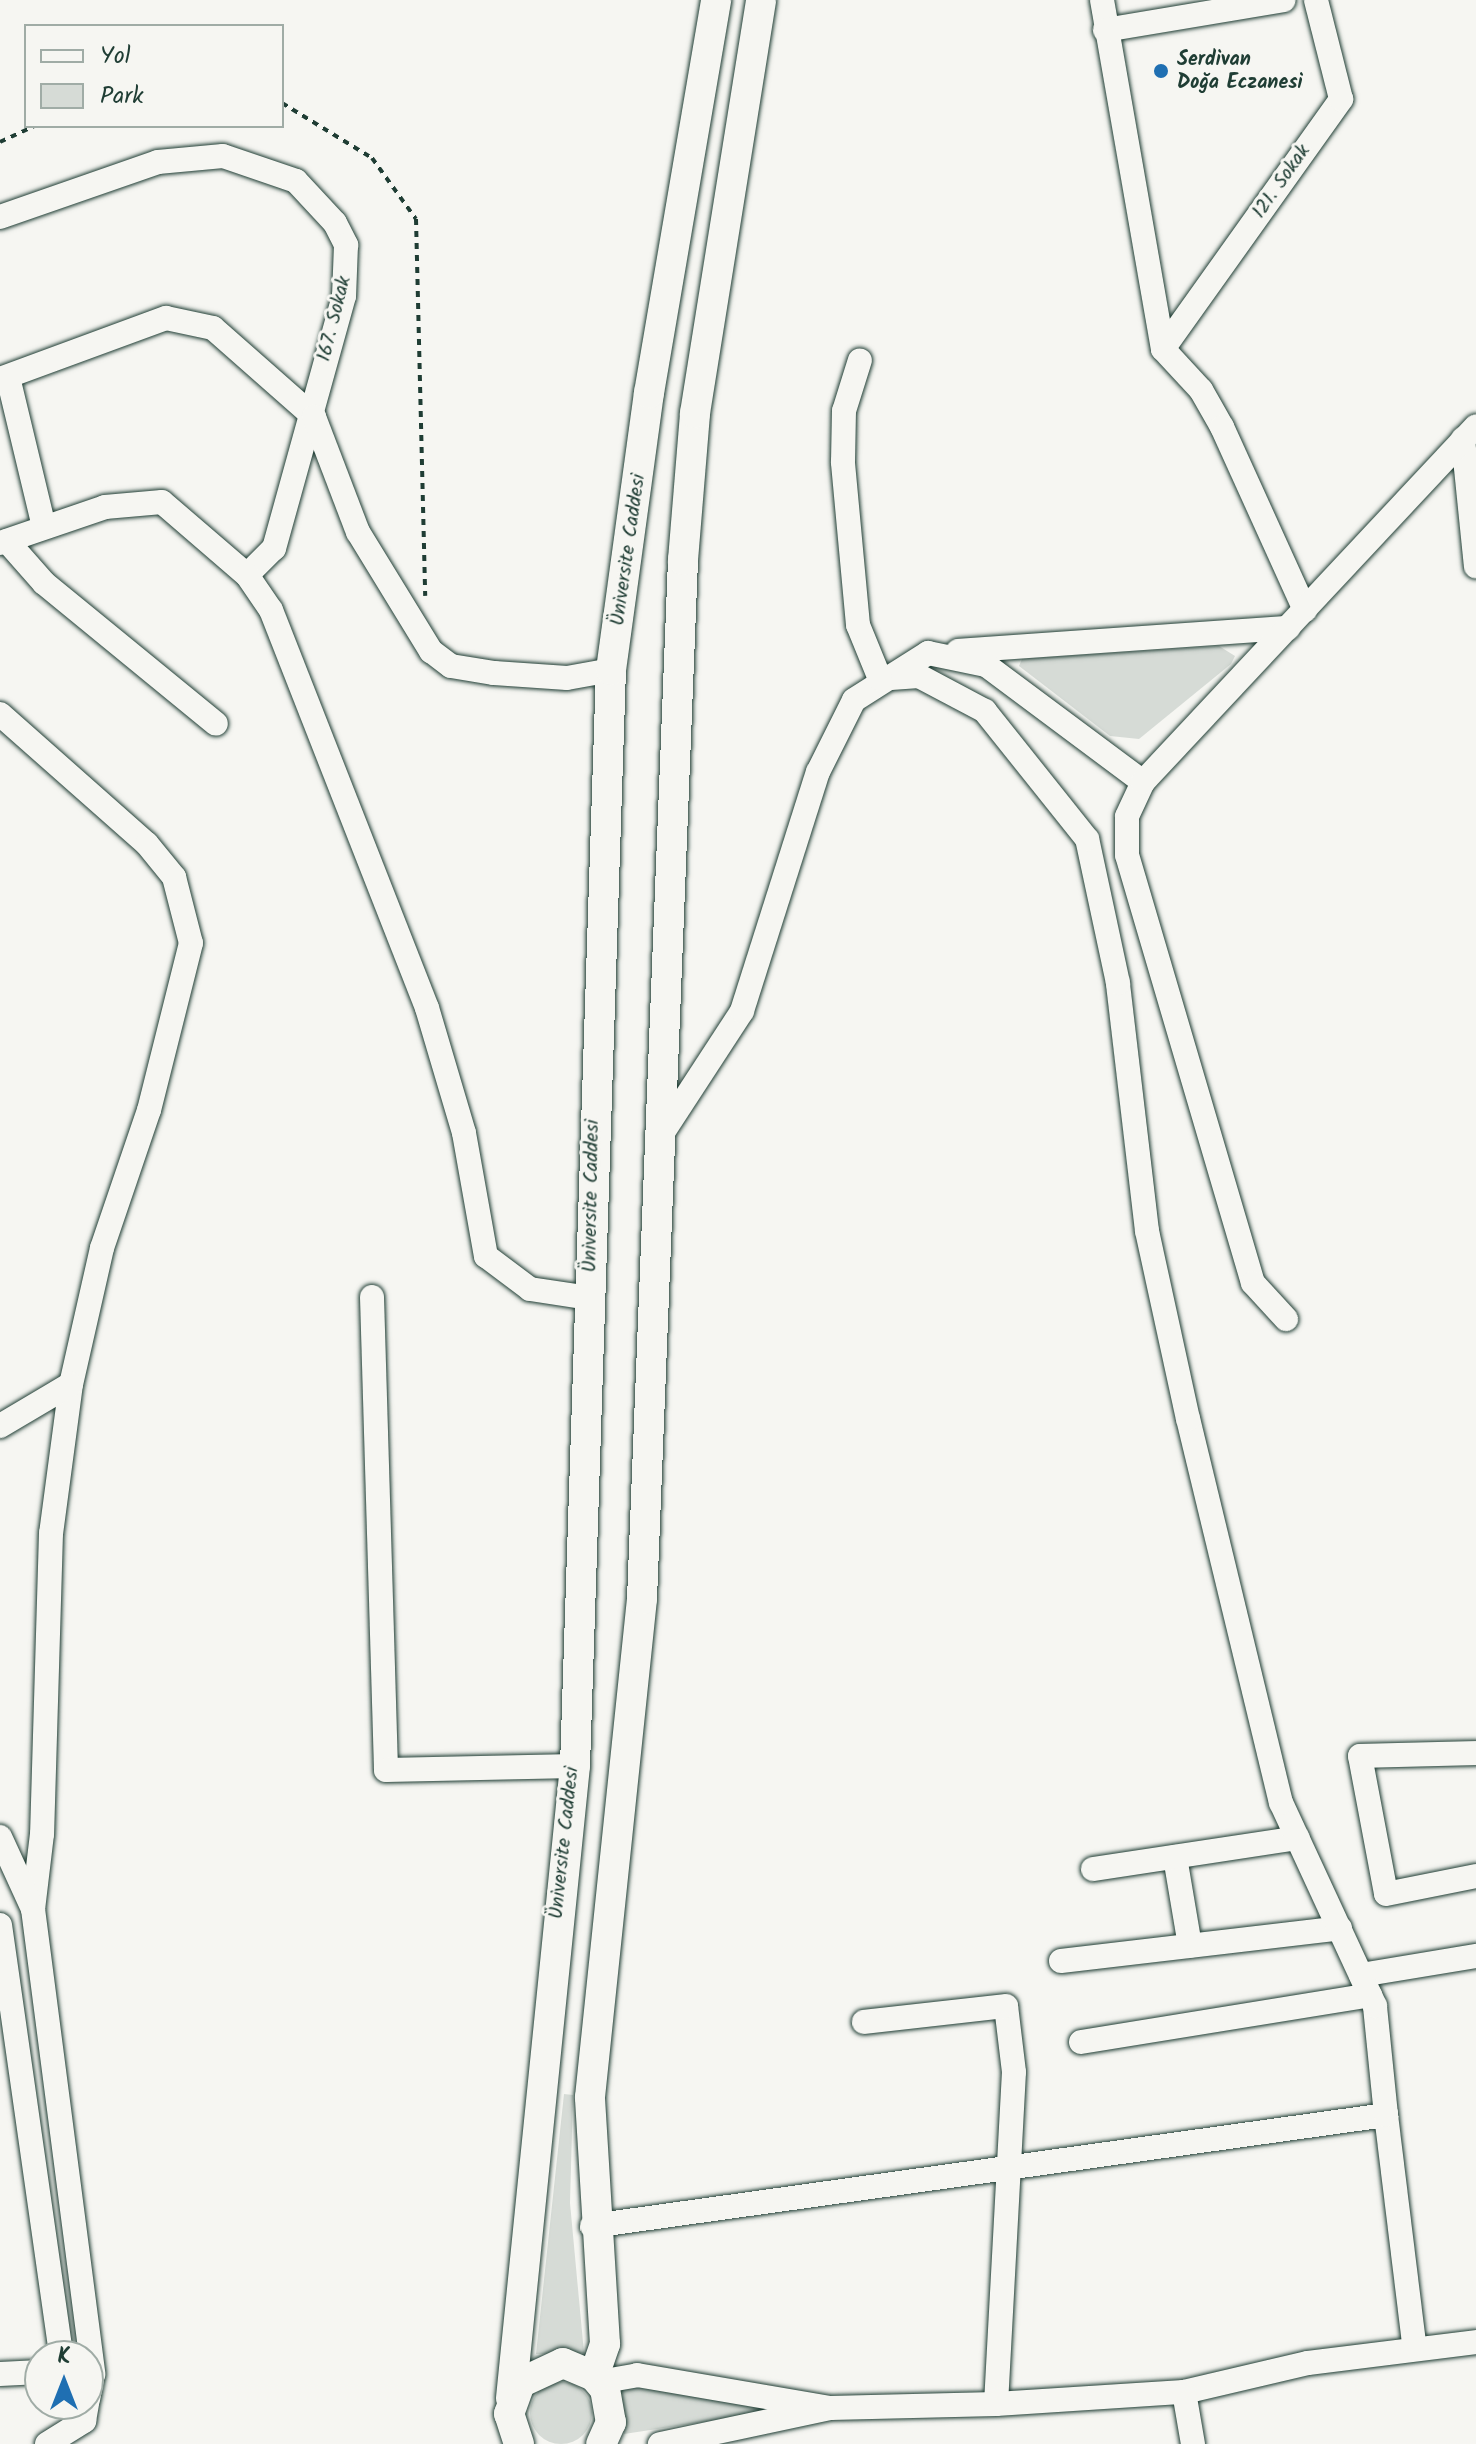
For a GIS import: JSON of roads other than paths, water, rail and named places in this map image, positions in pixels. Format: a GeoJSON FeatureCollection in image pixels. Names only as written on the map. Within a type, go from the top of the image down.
{"type":"FeatureCollection","features":[{"type":"Feature","properties":{"kind":"main road","name":"Üniversite Caddesi"},"geometry":{"type":"LineString","coordinates":[[519,2444],[509,2419],[575,1766],[611,670],[649,393],[716,0]]}},
{"type":"Feature","properties":{"kind":"main road"},"geometry":{"type":"LineString","coordinates":[[601,2444],[610,2405],[596,2379],[605,2344],[592,2226],[590,2097],[642,1599],[660,1137],[695,413],[761,0]]}},
{"type":"Feature","properties":{"kind":"main road"},"geometry":{"type":"LineString","coordinates":[[509,2419],[547,2365],[596,2379]]}},
{"type":"Feature","properties":{"kind":"street"},"geometry":{"type":"LineString","coordinates":[[1102,0],[1163,349],[1201,390],[1222,427],[1305,610]]}},
{"type":"Feature","properties":{"kind":"street"},"geometry":{"type":"LineString","coordinates":[[1105,30],[1284,0]]}},
{"type":"Feature","properties":{"kind":"street","name":"121. Sokak"},"geometry":{"type":"LineString","coordinates":[[1163,349],[1341,99],[1316,0]]}},
{"type":"Feature","properties":{"kind":"street","name":"167. Sokak"},"geometry":{"type":"LineString","coordinates":[[0,217],[189,156],[249,160],[296,181],[346,245],[344,296],[314,417],[274,548],[247,575]]}},
{"type":"Feature","properties":{"kind":"street"},"geometry":{"type":"LineString","coordinates":[[44,527],[4,378],[144,324],[189,319],[213,328],[314,417],[358,532],[431,651],[451,666],[494,673],[567,678],[611,670]]}},
{"type":"Feature","properties":{"kind":"street"},"geometry":{"type":"LineString","coordinates":[[860,360],[844,411],[843,462],[858,625],[880,679]]}},
{"type":"Feature","properties":{"kind":"street"},"geometry":{"type":"LineString","coordinates":[[1286,1319],[1253,1283],[1127,855],[1127,817],[1143,782],[1470,433]]}},
{"type":"Feature","properties":{"kind":"street"},"geometry":{"type":"LineString","coordinates":[[1470,433],[1476,566]]}},
{"type":"Feature","properties":{"kind":"street"},"geometry":{"type":"LineString","coordinates":[[216,724],[44,583],[4,542],[105,507],[162,502],[247,575],[271,610],[427,1008],[464,1133],[486,1256],[530,1289],[590,1298]]}},
{"type":"Feature","properties":{"kind":"street"},"geometry":{"type":"LineString","coordinates":[[660,1137],[742,1011],[818,772],[854,700],[880,679],[928,653],[1288,628]]}},
{"type":"Feature","properties":{"kind":"street"},"geometry":{"type":"LineString","coordinates":[[928,653],[986,665],[1143,782]]}},
{"type":"Feature","properties":{"kind":"street"},"geometry":{"type":"LineString","coordinates":[[880,679],[919,676],[957,690],[985,711],[1087,839],[1118,983],[1147,1231],[1281,1803],[1366,1985],[1386,2115],[1414,2344]]}},
{"type":"Feature","properties":{"kind":"street"},"geometry":{"type":"LineString","coordinates":[[0,714],[147,844],[174,877],[191,943],[149,1110],[102,1248],[71,1384],[50,1548],[42,1834],[33,1909],[89,2340]]}},
{"type":"Feature","properties":{"kind":"street"},"geometry":{"type":"LineString","coordinates":[[372,1297],[386,1770],[575,1766]]}},
{"type":"Feature","properties":{"kind":"street"},"geometry":{"type":"LineString","coordinates":[[0,1426],[71,1384]]}},
{"type":"Feature","properties":{"kind":"street"},"geometry":{"type":"LineString","coordinates":[[1476,1753],[1360,1756],[1386,1894],[1476,1876]]}},
{"type":"Feature","properties":{"kind":"street"},"geometry":{"type":"LineString","coordinates":[[0,1837],[33,1909]]}},
{"type":"Feature","properties":{"kind":"street"},"geometry":{"type":"LineString","coordinates":[[1093,1869],[1298,1838]]}},
{"type":"Feature","properties":{"kind":"street"},"geometry":{"type":"LineString","coordinates":[[1175,1857],[1190,1946]]}},
{"type":"Feature","properties":{"kind":"street"},"geometry":{"type":"LineString","coordinates":[[0,1925],[59,2340]]}},
{"type":"Feature","properties":{"kind":"street"},"geometry":{"type":"LineString","coordinates":[[1061,1961],[1340,1928]]}},
{"type":"Feature","properties":{"kind":"street"},"geometry":{"type":"LineString","coordinates":[[1081,2042],[1366,1985],[1476,1956]]}},
{"type":"Feature","properties":{"kind":"street"},"geometry":{"type":"LineString","coordinates":[[864,2022],[1006,2006],[1014,2072],[996,2404]]}},
{"type":"Feature","properties":{"kind":"street"},"geometry":{"type":"LineString","coordinates":[[592,2226],[1009,2171],[1386,2115]]}},
{"type":"Feature","properties":{"kind":"street"},"geometry":{"type":"LineString","coordinates":[[660,2444],[830,2408],[996,2404],[1184,2392],[1414,2344],[1476,2342]]}},
{"type":"Feature","properties":{"kind":"street"},"geometry":{"type":"LineString","coordinates":[[0,2374],[24,2373]]}},
{"type":"Feature","properties":{"kind":"street"},"geometry":{"type":"LineString","coordinates":[[596,2379],[637,2375],[830,2408]]}},
{"type":"Feature","properties":{"kind":"street"},"geometry":{"type":"LineString","coordinates":[[1184,2392],[1193,2444]]}},
{"type":"Feature","properties":{"kind":"street"},"geometry":{"type":"LineString","coordinates":[[47,2444],[84,2420]]}},
{"type":"Feature","properties":{"kind":"place","name":"Serdivan Doğa Eczanesi"},"geometry":{"type":"Point","coordinates":[1161,71]}}]}
